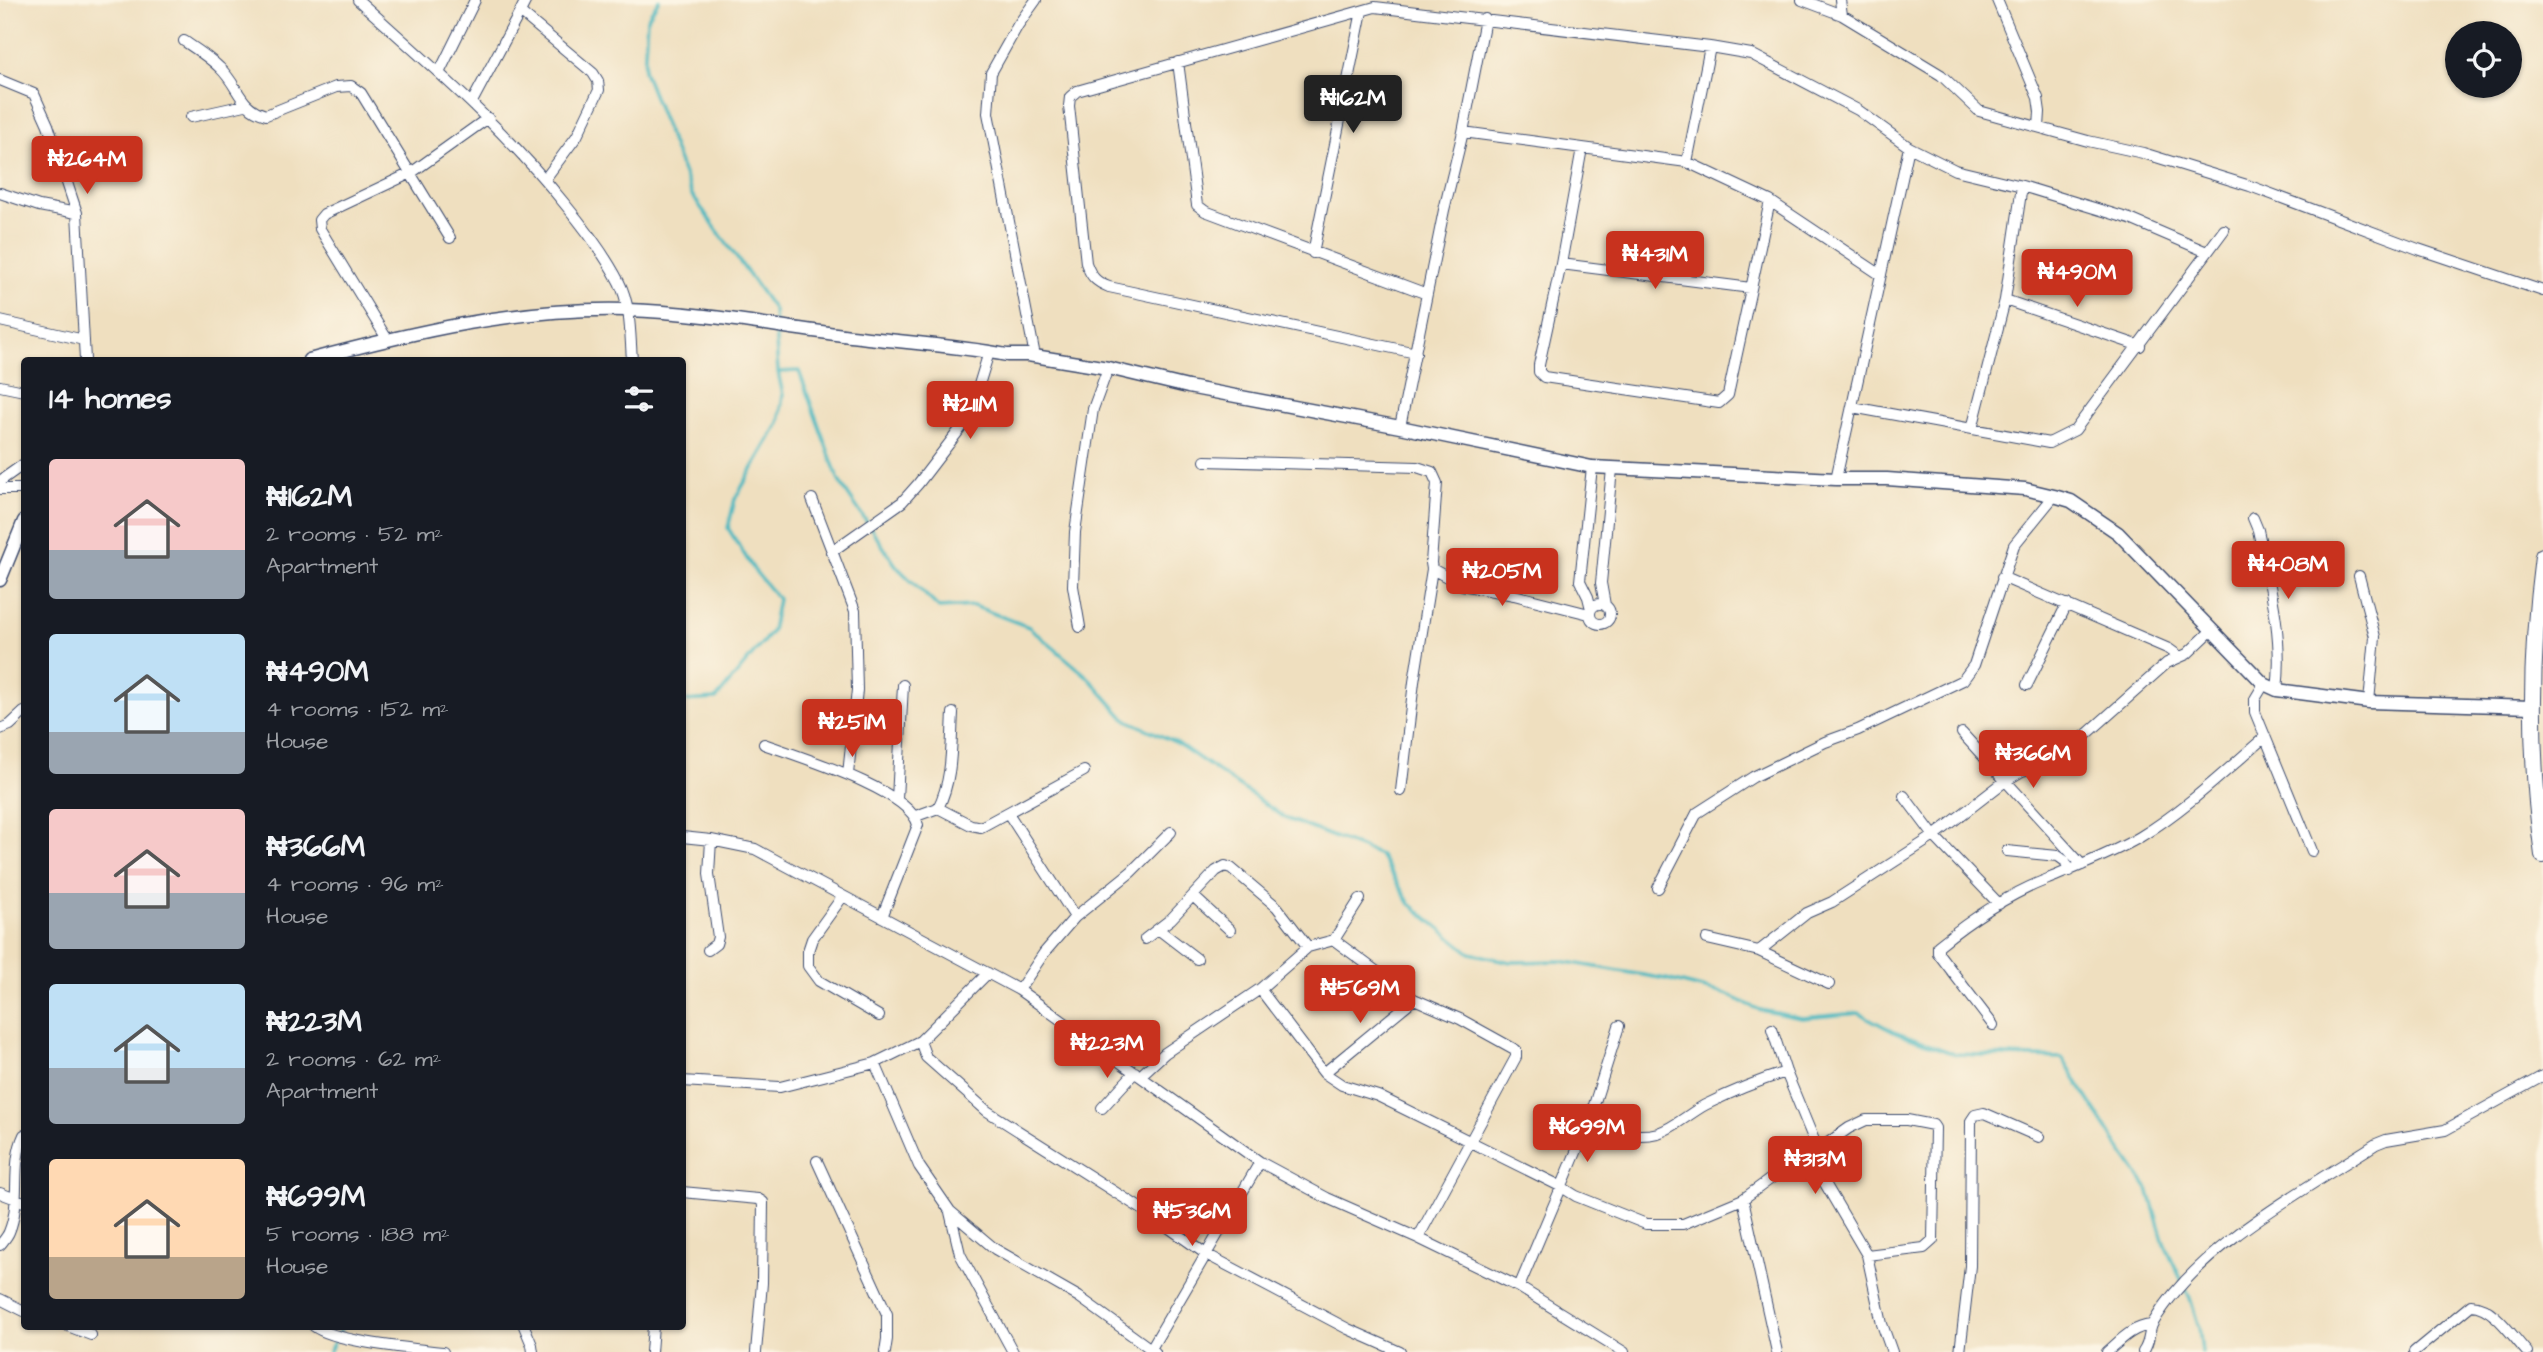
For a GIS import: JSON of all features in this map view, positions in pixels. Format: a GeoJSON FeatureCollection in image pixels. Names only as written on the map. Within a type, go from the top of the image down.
{"type":"FeatureCollection","features":[{"type":"Feature","properties":{"kind":"highway"},"geometry":{"type":"LineString","coordinates":[[2543,556],[2532,679],[2538,815],[2543,855]]}},
{"type":"Feature","properties":{"kind":"street"},"geometry":{"type":"LineString","coordinates":[[358,0],[488,118],[545,180],[592,239],[620,283],[628,310],[632,357]]}},
{"type":"Feature","properties":{"kind":"street"},"geometry":{"type":"LineString","coordinates":[[439,73],[475,0]]}},
{"type":"Feature","properties":{"kind":"street"},"geometry":{"type":"LineString","coordinates":[[472,102],[526,0]]}},
{"type":"Feature","properties":{"kind":"street"},"geometry":{"type":"LineString","coordinates":[[1034,356],[988,113],[991,73],[1018,25],[1036,0]]}},
{"type":"Feature","properties":{"kind":"street"},"geometry":{"type":"LineString","coordinates":[[1802,0],[1842,15],[1941,75],[1979,111],[2143,153],[2250,186],[2418,249],[2543,291]]}},
{"type":"Feature","properties":{"kind":"street"},"geometry":{"type":"LineString","coordinates":[[1840,0],[1842,15]]}},
{"type":"Feature","properties":{"kind":"street"},"geometry":{"type":"LineString","coordinates":[[1997,0],[2038,98],[2039,127]]}},
{"type":"Feature","properties":{"kind":"street"},"geometry":{"type":"LineString","coordinates":[[1416,353],[1098,283],[1091,276],[1086,263],[1070,97],[1077,90],[1375,7],[1710,47],[1751,54],[1858,110],[1909,147],[1955,170],[2130,219],[2207,252]]}},
{"type":"Feature","properties":{"kind":"street"},"geometry":{"type":"LineString","coordinates":[[1314,253],[1362,11]]}},
{"type":"Feature","properties":{"kind":"street"},"geometry":{"type":"LineString","coordinates":[[520,12],[593,73],[600,90],[576,136],[545,180]]}},
{"type":"Feature","properties":{"kind":"street"},"geometry":{"type":"LineString","coordinates":[[1400,427],[1485,19]]}},
{"type":"Feature","properties":{"kind":"street"},"geometry":{"type":"LineString","coordinates":[[184,41],[220,68],[234,84],[245,105],[254,112],[265,115],[336,87],[351,86],[362,93],[450,238]]}},
{"type":"Feature","properties":{"kind":"street"},"geometry":{"type":"LineString","coordinates":[[1687,162],[1710,47]]}},
{"type":"Feature","properties":{"kind":"street"},"geometry":{"type":"LineString","coordinates":[[1178,62],[1197,205],[1205,211],[1427,295]]}},
{"type":"Feature","properties":{"kind":"street"},"geometry":{"type":"LineString","coordinates":[[0,80],[34,94],[48,125],[77,213],[85,357]]}},
{"type":"Feature","properties":{"kind":"street"},"geometry":{"type":"LineString","coordinates":[[191,117],[245,105]]}},
{"type":"Feature","properties":{"kind":"street"},"geometry":{"type":"LineString","coordinates":[[387,339],[320,229],[318,220],[324,214],[411,173],[488,118]]}},
{"type":"Feature","properties":{"kind":"street"},"geometry":{"type":"LineString","coordinates":[[1463,132],[1687,162],[1770,201],[1881,275]]}},
{"type":"Feature","properties":{"kind":"street"},"geometry":{"type":"LineString","coordinates":[[1836,479],[1909,147]]}},
{"type":"Feature","properties":{"kind":"street"},"geometry":{"type":"LineString","coordinates":[[1582,148],[1562,264],[1539,365],[1539,372],[1544,377],[1719,403],[1728,396],[1770,201]]}},
{"type":"Feature","properties":{"kind":"street"},"geometry":{"type":"LineString","coordinates":[[1972,429],[2005,300],[2022,187]]}},
{"type":"Feature","properties":{"kind":"street"},"geometry":{"type":"LineString","coordinates":[[0,193],[39,206],[77,213]]}},
{"type":"Feature","properties":{"kind":"street"},"geometry":{"type":"LineString","coordinates":[[1852,407],[2049,443],[2063,438],[2075,430],[2224,230]]}},
{"type":"Feature","properties":{"kind":"street"},"geometry":{"type":"LineString","coordinates":[[1562,264],[1751,288]]}},
{"type":"Feature","properties":{"kind":"street"},"geometry":{"type":"LineString","coordinates":[[2005,300],[2140,346]]}},
{"type":"Feature","properties":{"kind":"street"},"geometry":{"type":"LineString","coordinates":[[320,357],[452,324],[593,310],[628,310],[1034,356],[1108,368],[1188,387],[1592,467],[1887,479],[2025,489],[2071,501],[2118,533],[2264,684],[2277,690],[2369,702],[2532,707]]}},
{"type":"Feature","properties":{"kind":"street"},"geometry":{"type":"LineString","coordinates":[[0,321],[84,340]]}},
{"type":"Feature","properties":{"kind":"street"},"geometry":{"type":"LineString","coordinates":[[831,552],[902,502],[918,484],[964,424],[976,398],[989,352]]}},
{"type":"Feature","properties":{"kind":"street"},"geometry":{"type":"LineString","coordinates":[[1080,627],[1073,586],[1075,532],[1093,409],[1108,368]]}},
{"type":"Feature","properties":{"kind":"street"},"geometry":{"type":"LineString","coordinates":[[0,386],[21,390]]}},
{"type":"Feature","properties":{"kind":"street"},"geometry":{"type":"LineString","coordinates":[[1205,461],[1417,467],[1432,472],[1437,483],[1431,563],[1433,569],[1414,682],[1401,791]]}},
{"type":"Feature","properties":{"kind":"street"},"geometry":{"type":"LineString","coordinates":[[0,481],[21,466]]}},
{"type":"Feature","properties":{"kind":"street"},"geometry":{"type":"LineString","coordinates":[[1592,467],[1580,581],[1588,597],[1595,623],[1605,624],[1611,614],[1605,605],[1601,583],[1612,469]]}},
{"type":"Feature","properties":{"kind":"street"},"geometry":{"type":"LineString","coordinates":[[0,489],[21,489]]}},
{"type":"Feature","properties":{"kind":"street"},"geometry":{"type":"LineString","coordinates":[[1658,888],[1697,813],[1753,777],[1963,680],[1974,665],[2014,545],[2054,496]]}},
{"type":"Feature","properties":{"kind":"street"},"geometry":{"type":"LineString","coordinates":[[812,499],[855,611],[857,690],[848,774]]}},
{"type":"Feature","properties":{"kind":"street"},"geometry":{"type":"LineString","coordinates":[[2253,517],[2275,612],[2280,666],[2277,690]]}},
{"type":"Feature","properties":{"kind":"street"},"geometry":{"type":"LineString","coordinates":[[0,580],[6,554],[21,526]]}},
{"type":"Feature","properties":{"kind":"street"},"geometry":{"type":"LineString","coordinates":[[1433,569],[1462,585],[1590,611]]}},
{"type":"Feature","properties":{"kind":"street"},"geometry":{"type":"LineString","coordinates":[[2359,576],[2375,637],[2369,702]]}},
{"type":"Feature","properties":{"kind":"street"},"geometry":{"type":"LineString","coordinates":[[2002,578],[2169,649],[2180,657]]}},
{"type":"Feature","properties":{"kind":"street"},"geometry":{"type":"LineString","coordinates":[[2027,685],[2067,604]]}},
{"type":"Feature","properties":{"kind":"street"},"geometry":{"type":"LineString","coordinates":[[1590,611],[1595,605],[1605,605]]}},
{"type":"Feature","properties":{"kind":"street"},"geometry":{"type":"LineString","coordinates":[[1759,951],[1807,914],[1832,902],[1934,836],[2004,782],[2022,771],[2052,763],[2060,758],[2167,663],[2187,654],[2211,631]]}},
{"type":"Feature","properties":{"kind":"street"},"geometry":{"type":"LineString","coordinates":[[2264,684],[2255,699],[2255,712],[2312,851]]}},
{"type":"Feature","properties":{"kind":"street"},"geometry":{"type":"LineString","coordinates":[[897,799],[903,685]]}},
{"type":"Feature","properties":{"kind":"street"},"geometry":{"type":"LineString","coordinates":[[938,808],[950,766],[953,713]]}},
{"type":"Feature","properties":{"kind":"street"},"geometry":{"type":"LineString","coordinates":[[0,729],[10,725],[21,715]]}},
{"type":"Feature","properties":{"kind":"street"},"geometry":{"type":"LineString","coordinates":[[1962,733],[2082,865]]}},
{"type":"Feature","properties":{"kind":"street"},"geometry":{"type":"LineString","coordinates":[[1993,1025],[1938,954],[1938,946],[1999,904],[2138,837],[2178,812],[2265,737]]}},
{"type":"Feature","properties":{"kind":"street"},"geometry":{"type":"LineString","coordinates":[[764,744],[848,774],[897,799],[916,817],[918,825],[881,917]]}},
{"type":"Feature","properties":{"kind":"street"},"geometry":{"type":"LineString","coordinates":[[916,817],[938,808],[971,825],[981,827],[1084,771]]}},
{"type":"Feature","properties":{"kind":"street"},"geometry":{"type":"LineString","coordinates":[[1904,796],[1934,836],[1999,904]]}},
{"type":"Feature","properties":{"kind":"street"},"geometry":{"type":"LineString","coordinates":[[1008,813],[1075,917]]}},
{"type":"Feature","properties":{"kind":"street"},"geometry":{"type":"LineString","coordinates":[[1019,989],[1044,953],[1075,917],[1131,872],[1171,832]]}},
{"type":"Feature","properties":{"kind":"street"},"geometry":{"type":"LineString","coordinates":[[686,837],[755,849],[1019,989],[1260,1162],[1327,1198],[1519,1287],[1624,1352]]}},
{"type":"Feature","properties":{"kind":"street"},"geometry":{"type":"LineString","coordinates":[[708,950],[716,944],[718,937],[709,874],[711,840]]}},
{"type":"Feature","properties":{"kind":"street"},"geometry":{"type":"LineString","coordinates":[[2007,851],[2057,856],[2065,861],[2070,871]]}},
{"type":"Feature","properties":{"kind":"street"},"geometry":{"type":"LineString","coordinates":[[1145,939],[1171,919],[1216,871],[1225,866],[1277,907],[1308,947]]}},
{"type":"Feature","properties":{"kind":"street"},"geometry":{"type":"LineString","coordinates":[[843,896],[812,939],[808,966],[819,982],[879,1016]]}},
{"type":"Feature","properties":{"kind":"street"},"geometry":{"type":"LineString","coordinates":[[1193,896],[1230,930]]}},
{"type":"Feature","properties":{"kind":"street"},"geometry":{"type":"LineString","coordinates":[[1102,1108],[1138,1074],[1260,989],[1308,947],[1334,940],[1360,899]]}},
{"type":"Feature","properties":{"kind":"street"},"geometry":{"type":"LineString","coordinates":[[1158,929],[1197,959]]}},
{"type":"Feature","properties":{"kind":"street"},"geometry":{"type":"LineString","coordinates":[[1707,939],[1759,951],[1829,984]]}},
{"type":"Feature","properties":{"kind":"street"},"geometry":{"type":"LineString","coordinates":[[1334,940],[1414,999],[1460,1019],[1516,1050],[1516,1057],[1418,1238]]}},
{"type":"Feature","properties":{"kind":"street"},"geometry":{"type":"LineString","coordinates":[[686,1081],[780,1087],[875,1063],[920,1041],[988,973]]}},
{"type":"Feature","properties":{"kind":"street"},"geometry":{"type":"LineString","coordinates":[[1260,989],[1324,1073],[1342,1086],[1378,1096],[1576,1196],[1646,1224],[1683,1224],[1743,1199],[1791,1164],[1866,1120],[1908,1120],[1933,1125],[1933,1240],[1924,1248],[1867,1255]]}},
{"type":"Feature","properties":{"kind":"street"},"geometry":{"type":"LineString","coordinates":[[1324,1073],[1414,999]]}},
{"type":"Feature","properties":{"kind":"street"},"geometry":{"type":"LineString","coordinates":[[1519,1287],[1588,1125],[1619,1026]]}},
{"type":"Feature","properties":{"kind":"street"},"geometry":{"type":"LineString","coordinates":[[1772,1029],[1786,1072],[1818,1150],[1813,1163],[1867,1255],[1882,1324],[1892,1352]]}},
{"type":"Feature","properties":{"kind":"street"},"geometry":{"type":"LineString","coordinates":[[920,1041],[926,1057],[987,1111],[1127,1199],[1206,1255],[1348,1329],[1400,1352]]}},
{"type":"Feature","properties":{"kind":"street"},"geometry":{"type":"LineString","coordinates":[[875,1063],[919,1166],[950,1211],[995,1249],[1079,1297],[1151,1351],[1260,1162]]}},
{"type":"Feature","properties":{"kind":"street"},"geometry":{"type":"LineString","coordinates":[[1588,1125],[1640,1135],[1658,1133],[1705,1105],[1759,1080],[1786,1072]]}},
{"type":"Feature","properties":{"kind":"street"},"geometry":{"type":"LineString","coordinates":[[2143,1352],[2151,1336],[2151,1325],[2175,1293],[2208,1257],[2236,1234],[2376,1144],[2445,1130],[2543,1076]]}},
{"type":"Feature","properties":{"kind":"street"},"geometry":{"type":"LineString","coordinates":[[1960,1352],[1970,1266],[1971,1121],[1975,1115],[1984,1113],[2039,1138]]}},
{"type":"Feature","properties":{"kind":"street"},"geometry":{"type":"LineString","coordinates":[[0,1245],[10,1230],[20,1201],[16,1172],[21,1143]]}},
{"type":"Feature","properties":{"kind":"street"},"geometry":{"type":"LineString","coordinates":[[817,1161],[887,1314],[885,1352]]}},
{"type":"Feature","properties":{"kind":"street"},"geometry":{"type":"LineString","coordinates":[[686,1192],[758,1199],[763,1202],[762,1283],[756,1352]]}},
{"type":"Feature","properties":{"kind":"street"},"geometry":{"type":"LineString","coordinates":[[0,1193],[20,1201]]}},
{"type":"Feature","properties":{"kind":"street"},"geometry":{"type":"LineString","coordinates":[[1743,1199],[1777,1352]]}},
{"type":"Feature","properties":{"kind":"street"},"geometry":{"type":"LineString","coordinates":[[950,1211],[960,1254],[1013,1352]]}},
{"type":"Feature","properties":{"kind":"street"},"geometry":{"type":"LineString","coordinates":[[0,1299],[21,1310]]}},
{"type":"Feature","properties":{"kind":"street"},"geometry":{"type":"LineString","coordinates":[[2414,1352],[2471,1305],[2479,1305],[2490,1311],[2527,1352]]}},
{"type":"Feature","properties":{"kind":"street"},"geometry":{"type":"LineString","coordinates":[[2107,1352],[2132,1331],[2151,1325]]}},
{"type":"Feature","properties":{"kind":"street"},"geometry":{"type":"LineString","coordinates":[[78,1330],[91,1335]]}},
{"type":"Feature","properties":{"kind":"street"},"geometry":{"type":"LineString","coordinates":[[319,1330],[369,1343],[443,1352]]}},
{"type":"Feature","properties":{"kind":"street"},"geometry":{"type":"LineString","coordinates":[[526,1330],[533,1352]]}},
{"type":"Feature","properties":{"kind":"street"},"geometry":{"type":"LineString","coordinates":[[651,1352],[653,1330]]}},
{"type":"Feature","properties":{"kind":"waterway"},"geometry":{"type":"LineString","coordinates":[[659,0],[647,19],[644,71],[692,195],[774,310],[778,372],[783,395],[779,423],[735,499],[728,528],[754,570],[778,599],[772,631],[716,699],[686,701]]}},
{"type":"Feature","properties":{"kind":"waterway"},"geometry":{"type":"LineString","coordinates":[[778,372],[799,371],[839,481],[897,567],[939,608],[974,606],[1029,627],[1088,677],[1125,719],[1177,743],[1285,818],[1380,855],[1410,904],[1470,953],[1511,962],[1561,961],[1666,979],[1726,994],[1760,1010],[1802,1018],[1859,1013],[1896,1033],[1955,1054],[2062,1058],[2148,1189],[2164,1243],[2190,1298],[2199,1327],[2202,1352]]}},
{"type":"Feature","properties":{"kind":"waterway"},"geometry":{"type":"LineString","coordinates":[[329,1352],[340,1330]]}}]}
